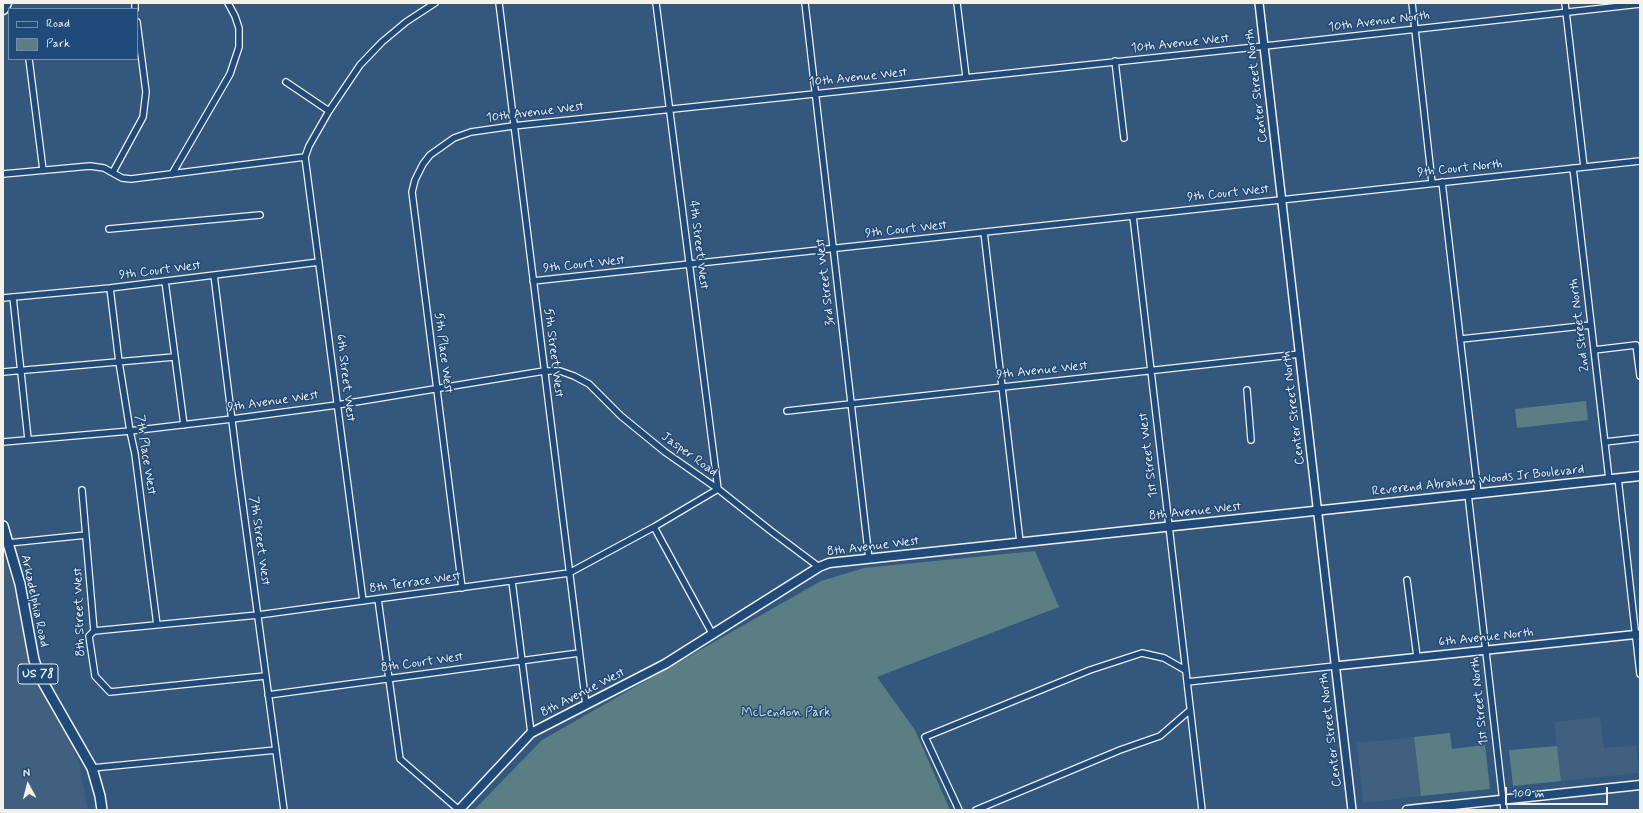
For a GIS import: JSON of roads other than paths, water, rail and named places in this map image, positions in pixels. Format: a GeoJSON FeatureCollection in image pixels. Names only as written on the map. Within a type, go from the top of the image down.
{"type":"FeatureCollection","features":[{"type":"Feature","properties":{"kind":"highway"},"geometry":{"type":"LineString","coordinates":[[3,9],[6,3]]}},
{"type":"Feature","properties":{"kind":"main road","name":"Reverend Abraham Woods Jr Boulevard"},"geometry":{"type":"LineString","coordinates":[[1318,510],[1640,476]]}},
{"type":"Feature","properties":{"kind":"main road","name":"8th Avenue West"},"geometry":{"type":"LineString","coordinates":[[459,810],[531,733],[665,664],[819,567],[829,563],[1318,510]]}},
{"type":"Feature","properties":{"kind":"main road","name":"Arkadelphia Road"},"geometry":{"type":"LineString","coordinates":[[3,526],[20,584],[34,660],[40,677],[92,768],[100,796],[102,810]]}},
{"type":"Feature","properties":{"kind":"main road"},"geometry":{"type":"LineString","coordinates":[[1407,810],[1640,785]]}},
{"type":"Feature","properties":{"kind":"street"},"geometry":{"type":"LineString","coordinates":[[172,174],[230,74],[239,47],[238,28],[235,16],[228,3]]}},
{"type":"Feature","properties":{"kind":"street"},"geometry":{"type":"LineString","coordinates":[[3,174],[90,166],[104,168],[122,178],[131,179],[305,157],[309,146],[329,111],[360,65],[382,42],[406,22],[434,3]]}},
{"type":"Feature","properties":{"kind":"street","name":"5th Street West"},"geometry":{"type":"LineString","coordinates":[[499,3],[513,126],[586,705]]}},
{"type":"Feature","properties":{"kind":"street","name":"4th Street West"},"geometry":{"type":"LineString","coordinates":[[656,3],[718,489]]}},
{"type":"Feature","properties":{"kind":"street","name":"3rd Street West"},"geometry":{"type":"LineString","coordinates":[[805,3],[869,559]]}},
{"type":"Feature","properties":{"kind":"street"},"geometry":{"type":"LineString","coordinates":[[957,3],[966,77]]}},
{"type":"Feature","properties":{"kind":"street","name":"Center Street North"},"geometry":{"type":"LineString","coordinates":[[1260,3],[1352,810]]}},
{"type":"Feature","properties":{"kind":"street"},"geometry":{"type":"LineString","coordinates":[[1412,3],[1432,183]]}},
{"type":"Feature","properties":{"kind":"street"},"geometry":{"type":"LineString","coordinates":[[1564,3],[1584,167]]}},
{"type":"Feature","properties":{"kind":"street","name":"10th Avenue North"},"geometry":{"type":"LineString","coordinates":[[1265,46],[1640,4]]}},
{"type":"Feature","properties":{"kind":"street"},"geometry":{"type":"LineString","coordinates":[[113,172],[143,116],[146,92],[138,30]]}},
{"type":"Feature","properties":{"kind":"street","name":"10th Avenue West"},"geometry":{"type":"LineString","coordinates":[[454,138],[471,132],[513,126],[1265,46]]}},
{"type":"Feature","properties":{"kind":"street"},"geometry":{"type":"LineString","coordinates":[[28,60],[43,170]]}},
{"type":"Feature","properties":{"kind":"street"},"geometry":{"type":"LineString","coordinates":[[1115,61],[1124,138]]}},
{"type":"Feature","properties":{"kind":"street"},"geometry":{"type":"LineString","coordinates":[[286,82],[329,111]]}},
{"type":"Feature","properties":{"kind":"street","name":"5th Place West"},"geometry":{"type":"LineString","coordinates":[[454,138],[430,155],[423,164],[415,180],[412,192],[462,588]]}},
{"type":"Feature","properties":{"kind":"street","name":"6th Street West"},"geometry":{"type":"LineString","coordinates":[[305,157],[363,601]]}},
{"type":"Feature","properties":{"kind":"street","name":"9th Court North"},"geometry":{"type":"LineString","coordinates":[[1282,200],[1640,160]]}},
{"type":"Feature","properties":{"kind":"street","name":"2nd Street North"},"geometry":{"type":"LineString","coordinates":[[1573,168],[1605,442],[1613,479],[1638,634],[1640,674]]}},
{"type":"Feature","properties":{"kind":"street"},"geometry":{"type":"LineString","coordinates":[[1442,182],[1478,493]]}},
{"type":"Feature","properties":{"kind":"street","name":"9th Court West"},"geometry":{"type":"LineString","coordinates":[[533,282],[1282,200]]}},
{"type":"Feature","properties":{"kind":"street"},"geometry":{"type":"LineString","coordinates":[[109,229],[260,215]]}},
{"type":"Feature","properties":{"kind":"street","name":"1st Street West"},"geometry":{"type":"LineString","coordinates":[[1133,216],[1187,682],[1189,711],[1202,810]]}},
{"type":"Feature","properties":{"kind":"street"},"geometry":{"type":"LineString","coordinates":[[984,232],[1020,542]]}},
{"type":"Feature","properties":{"kind":"street","name":"9th Court West"},"geometry":{"type":"LineString","coordinates":[[3,298],[110,288],[319,262]]}},
{"type":"Feature","properties":{"kind":"street","name":"7th Street West"},"geometry":{"type":"LineString","coordinates":[[214,275],[284,810]]}},
{"type":"Feature","properties":{"kind":"street"},"geometry":{"type":"LineString","coordinates":[[165,281],[184,425]]}},
{"type":"Feature","properties":{"kind":"street","name":"7th Place West"},"geometry":{"type":"LineString","coordinates":[[110,288],[130,431],[135,454],[157,625]]}},
{"type":"Feature","properties":{"kind":"street"},"geometry":{"type":"LineString","coordinates":[[13,297],[28,440]]}},
{"type":"Feature","properties":{"kind":"street"},"geometry":{"type":"LineString","coordinates":[[1461,339],[1591,325]]}},
{"type":"Feature","properties":{"kind":"street"},"geometry":{"type":"LineString","coordinates":[[1594,350],[1636,345],[1640,376]]}},
{"type":"Feature","properties":{"kind":"street","name":"9th Avenue West"},"geometry":{"type":"LineString","coordinates":[[787,411],[1300,354]]}},
{"type":"Feature","properties":{"kind":"street"},"geometry":{"type":"LineString","coordinates":[[3,372],[174,357]]}},
{"type":"Feature","properties":{"kind":"street","name":"9th Avenue West"},"geometry":{"type":"LineString","coordinates":[[3,442],[130,431],[232,419],[337,405],[544,371]]}},
{"type":"Feature","properties":{"kind":"street","name":"Jasper Road"},"geometry":{"type":"LineString","coordinates":[[544,371],[560,371],[589,384],[621,416],[660,448],[718,489],[765,527],[819,567]]}},
{"type":"Feature","properties":{"kind":"street"},"geometry":{"type":"LineString","coordinates":[[1247,390],[1252,440]]}},
{"type":"Feature","properties":{"kind":"street"},"geometry":{"type":"LineString","coordinates":[[1605,442],[1640,438]]}},
{"type":"Feature","properties":{"kind":"street","name":"8th Terrace West"},"geometry":{"type":"LineString","coordinates":[[94,630],[258,615],[569,573],[654,527],[718,489]]}},
{"type":"Feature","properties":{"kind":"street","name":"8th Street West"},"geometry":{"type":"LineString","coordinates":[[82,490],[94,630],[89,636],[95,676],[110,692],[266,676]]}},
{"type":"Feature","properties":{"kind":"street","name":"1st Street North"},"geometry":{"type":"LineString","coordinates":[[1468,494],[1504,810]]}},
{"type":"Feature","properties":{"kind":"street"},"geometry":{"type":"LineString","coordinates":[[654,527],[713,635]]}},
{"type":"Feature","properties":{"kind":"street"},"geometry":{"type":"LineString","coordinates":[[8,543],[86,535]]}},
{"type":"Feature","properties":{"kind":"street"},"geometry":{"type":"LineString","coordinates":[[1407,580],[1416,657]]}},
{"type":"Feature","properties":{"kind":"street"},"geometry":{"type":"LineString","coordinates":[[512,581],[531,733]]}},
{"type":"Feature","properties":{"kind":"street"},"geometry":{"type":"LineString","coordinates":[[378,599],[400,758],[459,810]]}},
{"type":"Feature","properties":{"kind":"street","name":"6th Avenue North"},"geometry":{"type":"LineString","coordinates":[[1335,666],[1638,634]]}},
{"type":"Feature","properties":{"kind":"street","name":"8th Court West"},"geometry":{"type":"LineString","coordinates":[[268,695],[579,653]]}},
{"type":"Feature","properties":{"kind":"street"},"geometry":{"type":"LineString","coordinates":[[958,810],[925,738],[1090,670],[1142,653],[1164,658],[1185,670]]}},
{"type":"Feature","properties":{"kind":"street"},"geometry":{"type":"LineString","coordinates":[[1187,682],[1335,666]]}},
{"type":"Feature","properties":{"kind":"street"},"geometry":{"type":"LineString","coordinates":[[976,810],[1120,750],[1160,736],[1189,711]]}},
{"type":"Feature","properties":{"kind":"street"},"geometry":{"type":"LineString","coordinates":[[92,768],[276,750]]}},
{"type":"Feature","properties":{"kind":"park label","name":"McLendon Park"},"geometry":{"type":"Point","coordinates":[786,713]}}]}
